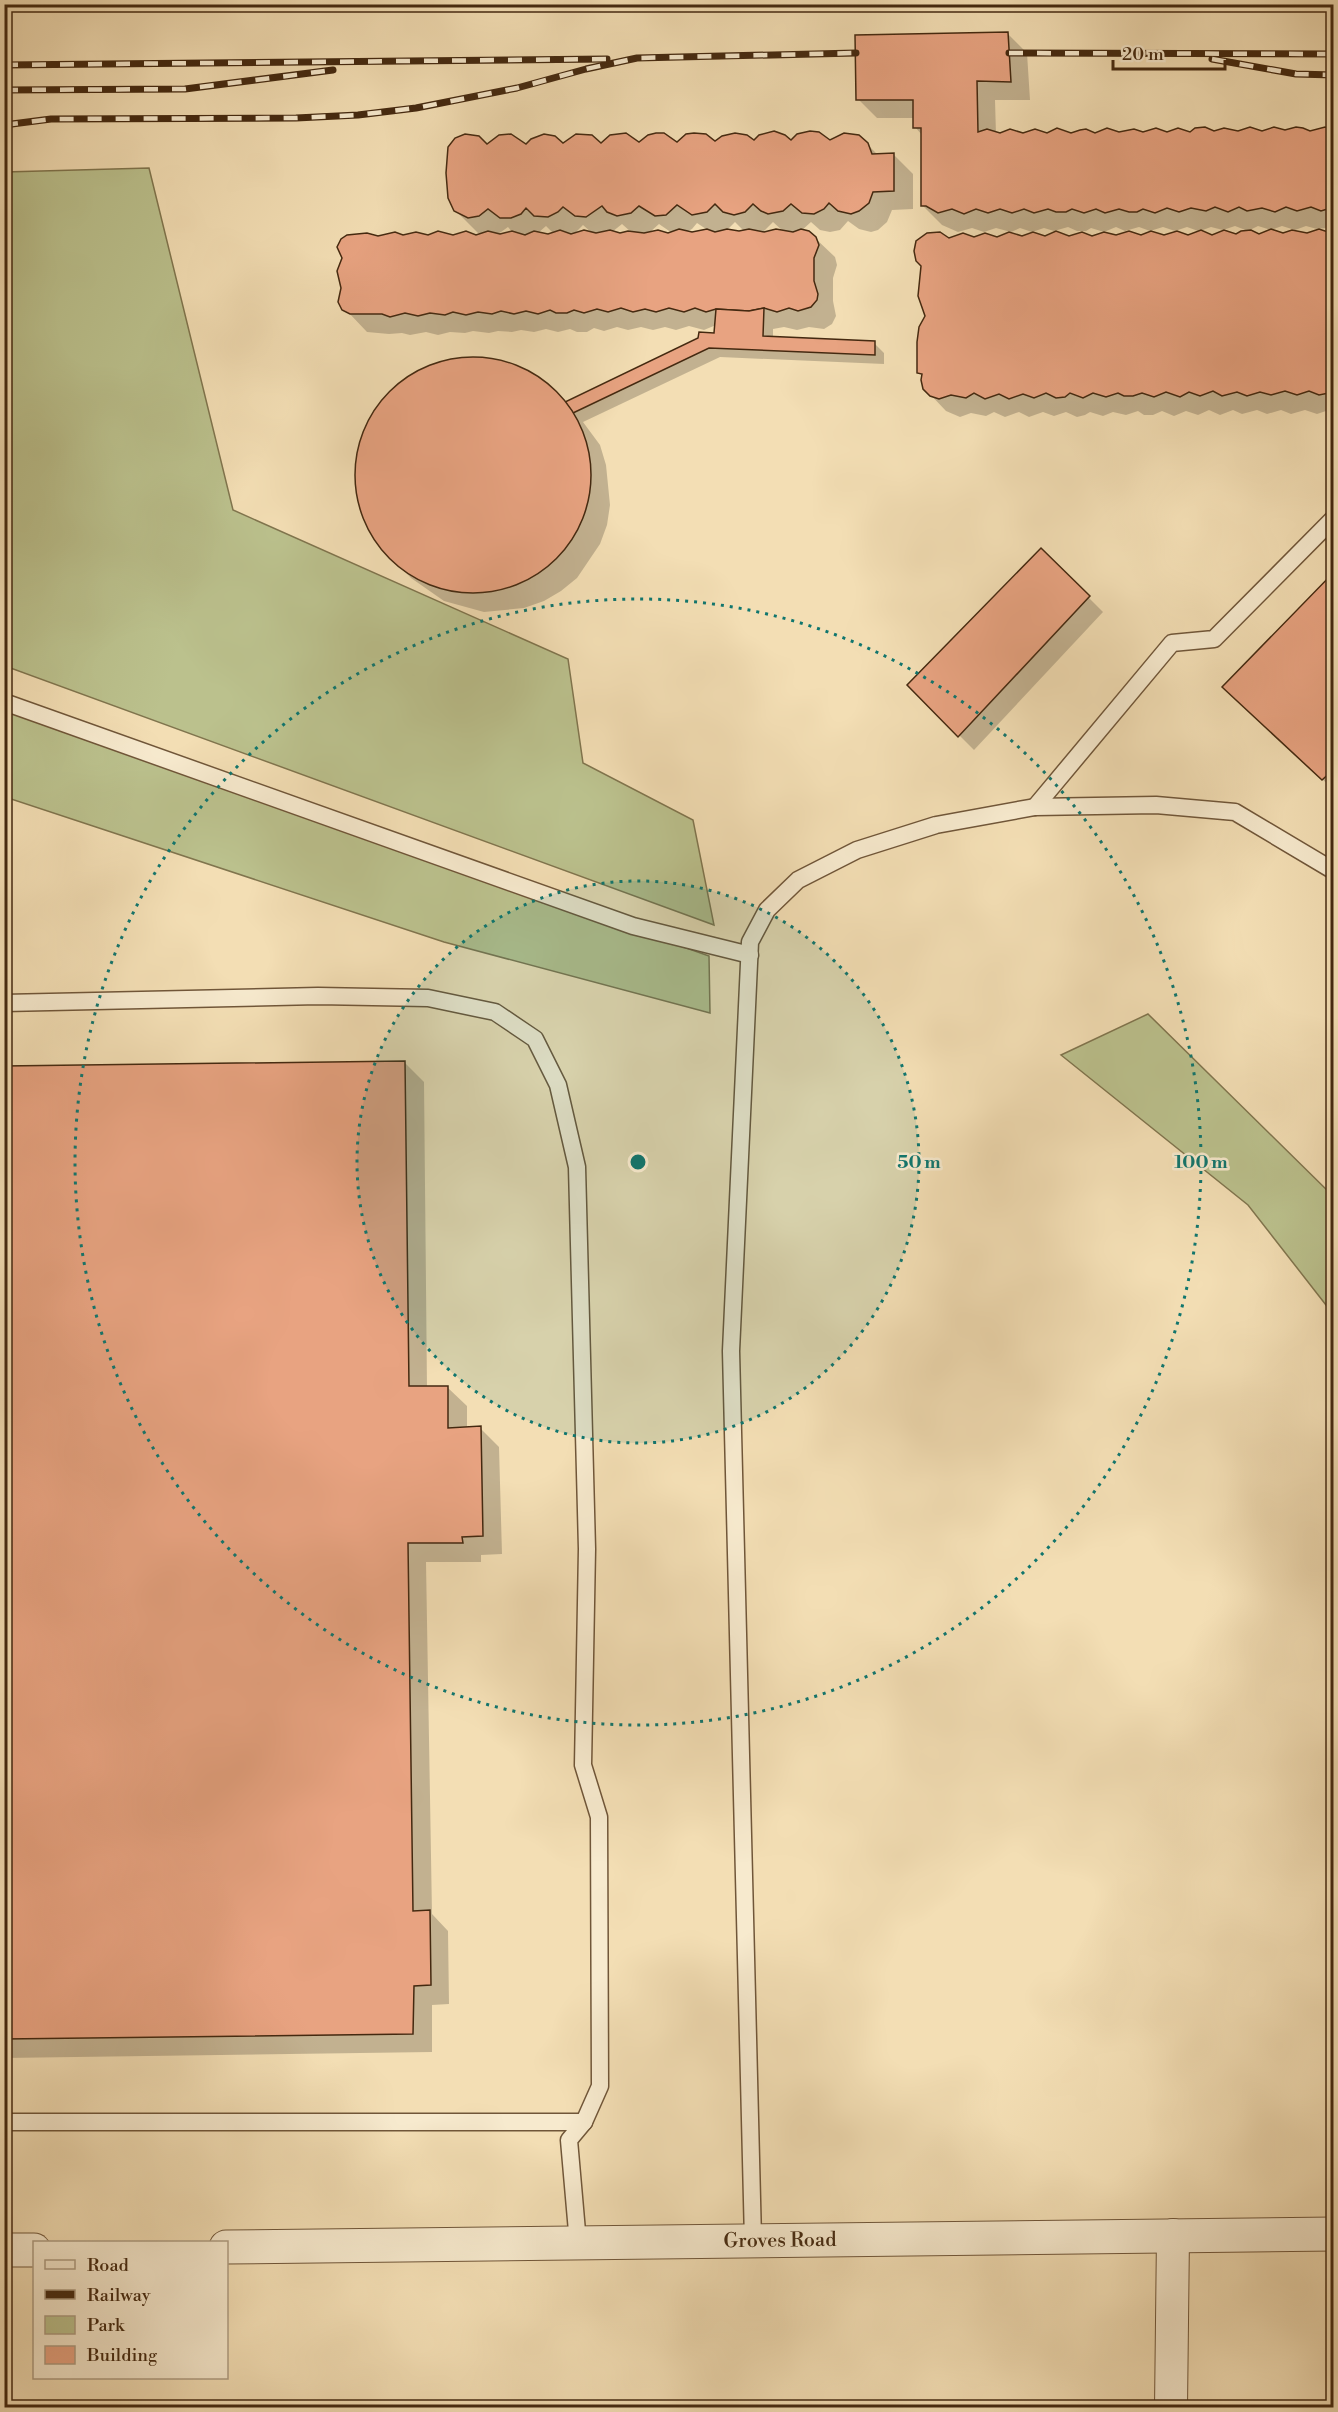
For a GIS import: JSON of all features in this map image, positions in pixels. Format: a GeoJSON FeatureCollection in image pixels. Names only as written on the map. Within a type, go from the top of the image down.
{"type":"FeatureCollection","features":[{"type":"Feature","properties":{"kind":"street","name":"Groves Road"},"geometry":{"type":"LineString","coordinates":[[228,2247],[1334,2234]]}},
{"type":"Feature","properties":{"kind":"street"},"geometry":{"type":"LineString","coordinates":[[1171,2408],[1173,2235]]}},
{"type":"Feature","properties":{"kind":"street"},"geometry":{"type":"LineString","coordinates":[[4,2250],[33,2250]]}},
{"type":"Feature","properties":{"kind":"lane"},"geometry":{"type":"LineString","coordinates":[[1035,807],[1172,644],[1214,639],[1334,518]]}},
{"type":"Feature","properties":{"kind":"lane"},"geometry":{"type":"LineString","coordinates":[[4,702],[633,926],[750,955]]}},
{"type":"Feature","properties":{"kind":"lane"},"geometry":{"type":"LineString","coordinates":[[753,2241],[730,1351],[750,942],[767,910],[798,880],[857,850],[936,825],[1035,807],[1156,806],[1235,812],[1334,871]]}},
{"type":"Feature","properties":{"kind":"lane"},"geometry":{"type":"LineString","coordinates":[[4,1003],[318,996],[428,998],[495,1012],[535,1039],[558,1085],[577,1167],[586,1549],[583,1765],[599,1817],[600,2086],[584,2122],[569,2140],[578,2243]]}},
{"type":"Feature","properties":{"kind":"lane"},"geometry":{"type":"LineString","coordinates":[[4,2122],[584,2122]]}},
{"type":"Feature","properties":{"kind":"green space"},"geometry":{"type":"Polygon","coordinates":[[[149,168],[233,510],[568,659],[583,763],[693,820],[714,925],[5,666],[5,172],[149,168]]]}},
{"type":"Feature","properties":{"kind":"green space"},"geometry":{"type":"Polygon","coordinates":[[[5,706],[709,956],[710,1013],[444,942],[5,797],[5,706]]]}},
{"type":"Feature","properties":{"kind":"green space"},"geometry":{"type":"Polygon","coordinates":[[[1148,1014],[1333,1196],[1333,1314],[1248,1205],[1061,1055],[1148,1014]]]}},
{"type":"Feature","properties":{"kind":"building"},"geometry":{"type":"Polygon","coordinates":[[[1008,32],[1011,82],[977,81],[978,132],[987,129],[1000,133],[1010,129],[1023,133],[1035,129],[1047,133],[1057,128],[1071,133],[1086,129],[1095,133],[1107,128],[1119,132],[1134,129],[1143,132],[1156,128],[1167,132],[1178,128],[1190,132],[1195,128],[1205,127],[1214,131],[1224,128],[1238,131],[1250,127],[1262,131],[1274,127],[1285,130],[1296,127],[1310,131],[1325,127],[1334,130],[1334,207],[1321,211],[1311,207],[1297,211],[1286,207],[1275,212],[1262,208],[1247,211],[1239,207],[1228,212],[1215,207],[1206,211],[1191,208],[1179,212],[1167,208],[1155,213],[1143,209],[1129,212],[1119,209],[1105,213],[1096,209],[1084,213],[1072,209],[1066,212],[1056,212],[1048,209],[1034,213],[1024,209],[1012,213],[1000,209],[988,213],[976,209],[964,214],[952,209],[938,213],[926,206],[921,206],[921,128],[913,128],[913,100],[856,100],[855,35],[1008,32]]]}},
{"type":"Feature","properties":{"kind":"building"},"geometry":{"type":"Polygon","coordinates":[[[774,131],[791,140],[797,134],[810,131],[819,132],[830,140],[844,133],[859,135],[868,143],[872,154],[894,153],[894,191],[873,192],[869,203],[851,214],[838,211],[829,203],[824,209],[814,214],[802,213],[791,204],[783,211],[768,214],[753,204],[745,212],[734,215],[723,212],[715,204],[707,212],[692,215],[677,205],[666,215],[655,216],[639,206],[631,213],[617,216],[607,212],[602,206],[586,217],[575,216],[563,207],[548,217],[534,216],[526,208],[521,214],[511,218],[500,218],[488,209],[479,216],[468,218],[454,211],[448,198],[446,173],[448,147],[455,138],[465,134],[479,136],[487,144],[499,135],[511,134],[526,144],[531,139],[544,134],[555,136],[563,143],[576,134],[592,135],[601,143],[610,135],[626,133],[639,142],[648,135],[664,133],[677,142],[686,134],[694,133],[706,134],[715,141],[722,136],[735,133],[747,135],[754,140],[759,135],[774,131]]]}},
{"type":"Feature","properties":{"kind":"building"},"geometry":{"type":"Polygon","coordinates":[[[679,229],[692,232],[707,229],[715,232],[727,229],[764,232],[776,229],[793,232],[801,229],[809,231],[816,237],[819,245],[814,258],[817,300],[811,307],[798,311],[789,308],[777,312],[764,308],[749,311],[716,309],[706,312],[695,308],[684,312],[669,308],[656,312],[645,309],[633,312],[621,308],[608,312],[597,309],[584,313],[574,310],[567,313],[556,313],[550,310],[538,314],[526,311],[514,314],[501,311],[492,314],[478,312],[466,315],[453,312],[445,315],[430,313],[418,316],[405,313],[390,317],[382,314],[350,314],[342,310],[338,302],[341,288],[337,271],[342,258],[337,247],[341,239],[347,235],[367,233],[378,236],[395,232],[403,235],[416,232],[428,235],[438,231],[453,235],[466,231],[476,235],[488,231],[500,234],[512,231],[525,235],[534,231],[548,234],[560,230],[571,234],[584,230],[596,233],[610,230],[620,233],[628,231],[644,233],[658,230],[668,233],[679,229]]]}},
{"type":"Feature","properties":{"kind":"building"},"geometry":{"type":"Polygon","coordinates":[[[1271,229],[1283,233],[1292,230],[1307,233],[1319,229],[1331,233],[1334,231],[1334,392],[1319,395],[1309,391],[1297,395],[1285,391],[1271,395],[1260,392],[1247,396],[1237,392],[1222,396],[1213,391],[1200,396],[1189,392],[1180,397],[1166,392],[1154,397],[1142,393],[1124,396],[1118,393],[1106,397],[1093,393],[1083,398],[1070,393],[1065,397],[1056,398],[1046,393],[1034,398],[1023,394],[1009,399],[999,394],[985,399],[974,393],[966,398],[951,395],[939,399],[930,396],[923,389],[922,374],[917,373],[917,342],[919,327],[925,316],[918,296],[921,266],[916,261],[914,251],[916,241],[927,233],[940,232],[949,238],[963,233],[974,237],[985,233],[997,237],[1009,232],[1022,236],[1033,232],[1045,236],[1056,231],[1069,236],[1082,232],[1092,236],[1104,232],[1116,235],[1129,231],[1141,235],[1151,231],[1164,235],[1177,231],[1188,235],[1201,230],[1212,235],[1224,230],[1236,234],[1251,230],[1259,234],[1271,229]]]}},
{"type":"Feature","properties":{"kind":"building"},"geometry":{"type":"Polygon","coordinates":[[[764,308],[763,336],[875,341],[875,355],[709,348],[573,413],[565,402],[698,338],[699,332],[714,333],[716,309],[749,311],[764,308]]]}},
{"type":"Feature","properties":{"kind":"building"},"geometry":{"type":"Polygon","coordinates":[[[461,357],[485,357],[507,362],[529,371],[557,391],[571,409],[582,430],[589,452],[591,475],[589,498],[582,520],[571,541],[557,559],[529,579],[507,588],[485,593],[461,593],[439,588],[417,579],[389,559],[369,531],[360,509],[355,487],[355,463],[360,441],[369,419],[389,391],[417,371],[439,362],[461,357]]]}},
{"type":"Feature","properties":{"kind":"building"},"geometry":{"type":"Polygon","coordinates":[[[1041,548],[1090,596],[958,737],[907,685],[1041,548]]]}},
{"type":"Feature","properties":{"kind":"building"},"geometry":{"type":"Polygon","coordinates":[[[1334,572],[1334,769],[1322,780],[1222,687],[1334,572]]]}},
{"type":"Feature","properties":{"kind":"building"},"geometry":{"type":"Polygon","coordinates":[[[405,1061],[409,1386],[448,1386],[448,1428],[481,1426],[483,1536],[462,1537],[463,1543],[408,1543],[413,1911],[430,1910],[431,1985],[414,1986],[413,2034],[4,2039],[4,1066],[405,1061]]]}},
{"type":"Feature","properties":{"kind":"railway"},"geometry":{"type":"LineString","coordinates":[[4,125],[51,119],[296,118],[358,115],[416,108],[517,88],[637,58],[856,53]]}},
{"type":"Feature","properties":{"kind":"railway"},"geometry":{"type":"LineString","coordinates":[[1009,53],[1334,54]]}},
{"type":"Feature","properties":{"kind":"railway"},"geometry":{"type":"LineString","coordinates":[[4,65],[607,59]]}},
{"type":"Feature","properties":{"kind":"railway"},"geometry":{"type":"LineString","coordinates":[[1212,59],[1296,74],[1334,75]]}},
{"type":"Feature","properties":{"kind":"railway"},"geometry":{"type":"LineString","coordinates":[[4,90],[185,89],[333,70]]}}]}
